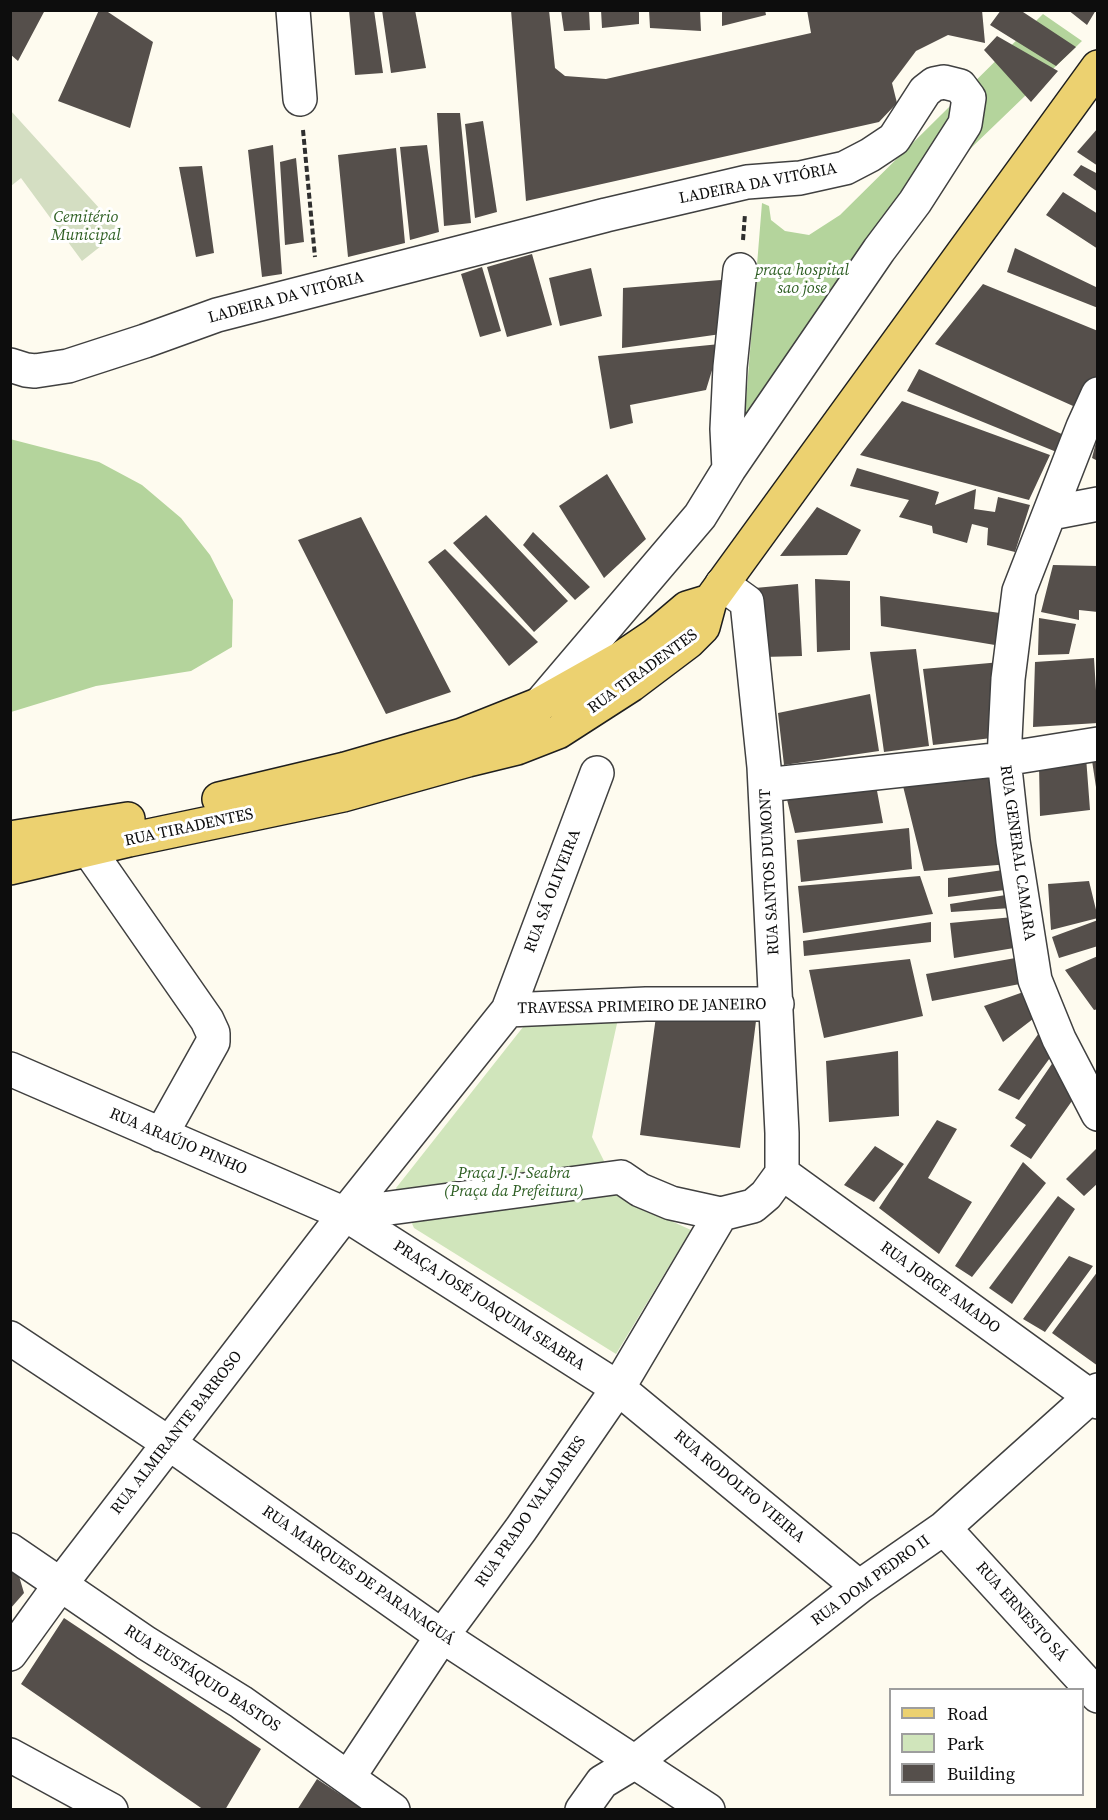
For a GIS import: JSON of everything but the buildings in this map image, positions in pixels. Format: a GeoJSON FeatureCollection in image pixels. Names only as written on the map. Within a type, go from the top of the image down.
{"type":"FeatureCollection","features":[{"type":"Feature","properties":{"kind":"main road"},"geometry":{"type":"LineString","coordinates":[[716,592],[1098,67]]}},
{"type":"Feature","properties":{"kind":"main road","name":"RUA TIRADENTES"},"geometry":{"type":"LineString","coordinates":[[10,868],[85,838],[343,795],[376,773],[540,704],[621,659],[654,636],[687,608],[716,592]]}},
{"type":"Feature","properties":{"kind":"main road","name":"RUA TIRADENTES"},"geometry":{"type":"LineString","coordinates":[[376,773],[517,748],[558,732],[631,685],[688,642],[703,627],[716,592]]}},
{"type":"Feature","properties":{"kind":"main road"},"geometry":{"type":"LineString","coordinates":[[10,838],[85,838]]}},
{"type":"Feature","properties":{"kind":"street"},"geometry":{"type":"LineString","coordinates":[[293,10],[300,99]]}},
{"type":"Feature","properties":{"kind":"street","name":"LADEIRA DA VITÓRIA"},"geometry":{"type":"LineString","coordinates":[[10,365],[35,371],[68,366],[217,315],[606,215],[747,182],[800,178],[845,168],[894,139],[925,91],[933,84],[944,82],[960,86],[969,98],[965,124],[915,202],[879,250],[729,469],[700,516],[540,704]]}},
{"type":"Feature","properties":{"kind":"street"},"geometry":{"type":"LineString","coordinates":[[729,469],[727,429],[730,367],[740,270]]}},
{"type":"Feature","properties":{"kind":"street","name":"RUA GENERAL CAMARA"},"geometry":{"type":"LineString","coordinates":[[1098,394],[1019,591],[1008,679],[1004,759],[1012,841],[1035,980],[1059,1039],[1098,1113]]}},
{"type":"Feature","properties":{"kind":"street"},"geometry":{"type":"LineString","coordinates":[[1051,513],[1098,504]]}},
{"type":"Feature","properties":{"kind":"street","name":"RUA SANTOS DUMONT"},"geometry":{"type":"LineString","coordinates":[[716,592],[747,602],[765,785],[777,1004],[782,1173]]}},
{"type":"Feature","properties":{"kind":"street"},"geometry":{"type":"LineString","coordinates":[[765,785],[1004,759],[1098,744]]}},
{"type":"Feature","properties":{"kind":"street","name":"RUA SÁ OLIVEIRA"},"geometry":{"type":"LineString","coordinates":[[508,1010],[597,773]]}},
{"type":"Feature","properties":{"kind":"street"},"geometry":{"type":"LineString","coordinates":[[85,838],[207,1020],[213,1034],[213,1042],[161,1135]]}},
{"type":"Feature","properties":{"kind":"street","name":"TRAVESSA PRIMEIRO DE JANEIRO"},"geometry":{"type":"LineString","coordinates":[[508,1010],[646,1004],[777,1004]]}},
{"type":"Feature","properties":{"kind":"street"},"geometry":{"type":"LineString","coordinates":[[345,1214],[508,1010]]}},
{"type":"Feature","properties":{"kind":"street","name":"RUA ARAÚJO PINHO"},"geometry":{"type":"LineString","coordinates":[[10,1069],[345,1214]]}},
{"type":"Feature","properties":{"kind":"street"},"geometry":{"type":"LineString","coordinates":[[345,1214],[621,1177],[640,1190],[671,1203],[721,1214],[753,1206],[766,1195],[782,1173]]}},
{"type":"Feature","properties":{"kind":"street","name":"RUA JORGE AMADO"},"geometry":{"type":"LineString","coordinates":[[782,1173],[1095,1397]]}},
{"type":"Feature","properties":{"kind":"street","name":"PRAÇA JOSÉ JOAQUIM SEABRA"},"geometry":{"type":"LineString","coordinates":[[345,1214],[618,1388]]}},
{"type":"Feature","properties":{"kind":"street","name":"RUA ALMIRANTE BARROSO"},"geometry":{"type":"LineString","coordinates":[[10,1654],[60,1585],[345,1214]]}},
{"type":"Feature","properties":{"kind":"street"},"geometry":{"type":"LineString","coordinates":[[618,1388],[721,1214]]}},
{"type":"Feature","properties":{"kind":"street","name":"RUA MARQUES DE PARANAGUÁ"},"geometry":{"type":"LineString","coordinates":[[10,1338],[170,1444],[442,1636],[708,1809]]}},
{"type":"Feature","properties":{"kind":"street","name":"RUA RODOLFO VIEIRA"},"geometry":{"type":"LineString","coordinates":[[618,1388],[860,1587]]}},
{"type":"Feature","properties":{"kind":"street","name":"RUA PRADO VALADARES"},"geometry":{"type":"LineString","coordinates":[[348,1778],[442,1636],[521,1529],[618,1388]]}},
{"type":"Feature","properties":{"kind":"street","name":"RUA DOM PEDRO II"},"geometry":{"type":"LineString","coordinates":[[582,1809],[602,1782],[635,1762],[860,1587],[944,1528],[1095,1397]]}},
{"type":"Feature","properties":{"kind":"street","name":"RUA ERNESTO SÁ"},"geometry":{"type":"LineString","coordinates":[[944,1528],[1098,1696]]}},
{"type":"Feature","properties":{"kind":"street","name":"RUA EUSTÁQUIO BASTOS"},"geometry":{"type":"LineString","coordinates":[[10,1550],[146,1643],[241,1702],[393,1809]]}},
{"type":"Feature","properties":{"kind":"street"},"geometry":{"type":"LineString","coordinates":[[10,1755],[111,1809]]}},
{"type":"Feature","properties":{"kind":"path"},"geometry":{"type":"LineString","coordinates":[[300,99],[318,289]]}},
{"type":"Feature","properties":{"kind":"path"},"geometry":{"type":"LineString","coordinates":[[740,270],[747,182]]}},
{"type":"Feature","properties":{"kind":"green space","name":"praça hospital sao jose"},"geometry":{"type":"Polygon","coordinates":[[[1043,14],[1082,41],[915,202],[743,438],[762,203],[769,206],[771,220],[785,231],[809,235],[840,215],[1043,14]]]}},
{"type":"Feature","properties":{"kind":"green space","name":"Cemitério Municipal"},"geometry":{"type":"Polygon","coordinates":[[[11,111],[120,231],[82,261],[21,178],[11,186],[11,111]]]}},
{"type":"Feature","properties":{"kind":"green space"},"geometry":{"type":"Polygon","coordinates":[[[10,439],[99,462],[142,485],[181,518],[210,555],[233,600],[232,647],[191,671],[96,686],[11,712],[10,439]]]}},
{"type":"Feature","properties":{"kind":"green space","name":"Praça J. J. Seabra (Praça da Prefeitura)"},"geometry":{"type":"Polygon","coordinates":[[[618,1019],[592,1137],[623,1199],[691,1230],[616,1354],[414,1228],[396,1188],[527,1022],[618,1019]]]}}]}
